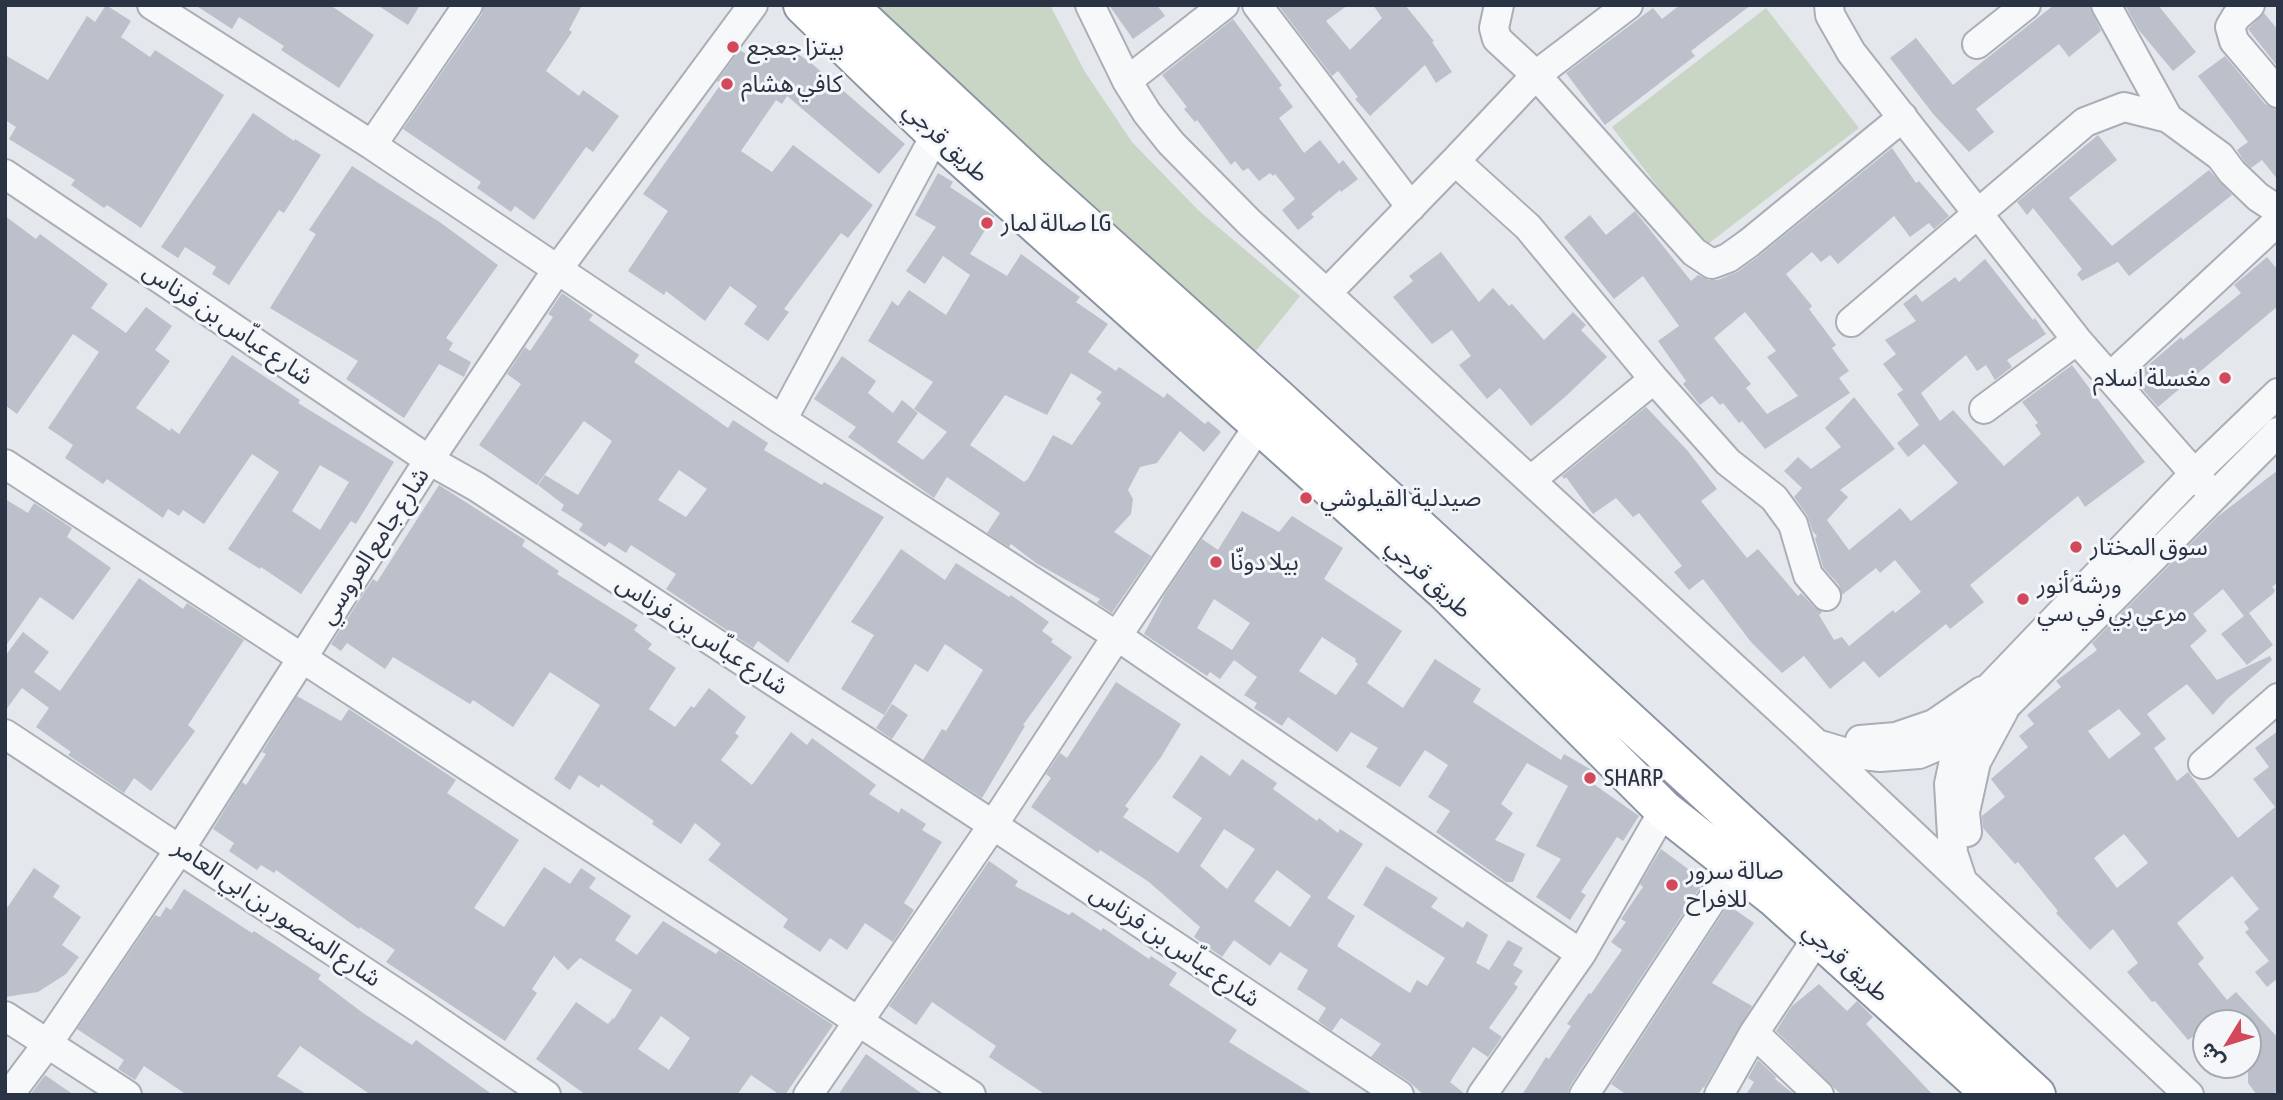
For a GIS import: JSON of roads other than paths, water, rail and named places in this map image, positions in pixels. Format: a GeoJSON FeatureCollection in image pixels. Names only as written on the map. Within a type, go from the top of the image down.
{"type":"FeatureCollection","features":[{"type":"Feature","properties":{"kind":"highway","name":"طريق قرجي"},"geometry":{"type":"LineString","coordinates":[[803,5],[936,134],[1269,411],[2036,1095]]}},
{"type":"Feature","properties":{"kind":"highway","name":"طريق قرجي"},"geometry":{"type":"LineString","coordinates":[[847,5],[1031,177],[1269,411],[1664,810],[1774,897],[1993,1095]]}},
{"type":"Feature","properties":{"kind":"street"},"geometry":{"type":"LineString","coordinates":[[152,5],[372,145],[782,420],[1116,636],[1581,954]]}},
{"type":"Feature","properties":{"kind":"street"},"geometry":{"type":"LineString","coordinates":[[372,145],[468,5]]}},
{"type":"Feature","properties":{"kind":"street","name":"شارع جامع العروسي"},"geometry":{"type":"LineString","coordinates":[[9,1095],[48,1043],[180,849],[429,460],[557,270],[753,5]]}},
{"type":"Feature","properties":{"kind":"street"},"geometry":{"type":"LineString","coordinates":[[1090,5],[1127,81],[1147,113],[1171,143],[1248,222],[1811,738],[2189,1095]]}},
{"type":"Feature","properties":{"kind":"street"},"geometry":{"type":"LineString","coordinates":[[1127,81],[1224,5]]}},
{"type":"Feature","properties":{"kind":"street"},"geometry":{"type":"LineString","coordinates":[[1257,5],[1411,206]]}},
{"type":"Feature","properties":{"kind":"street"},"geometry":{"type":"LineString","coordinates":[[1499,5],[1494,33],[1497,39],[1536,75],[1694,252],[1712,264],[1728,258],[1749,243],[1903,117]]}},
{"type":"Feature","properties":{"kind":"street"},"geometry":{"type":"LineString","coordinates":[[1327,293],[1536,75],[1628,5]]}},
{"type":"Feature","properties":{"kind":"street"},"geometry":{"type":"LineString","coordinates":[[1829,5],[1830,15],[1851,51],[1978,214],[2077,340],[2214,496]]}},
{"type":"Feature","properties":{"kind":"street"},"geometry":{"type":"LineString","coordinates":[[1977,44],[2026,5]]}},
{"type":"Feature","properties":{"kind":"street"},"geometry":{"type":"LineString","coordinates":[[2105,5],[2168,118]]}},
{"type":"Feature","properties":{"kind":"street"},"geometry":{"type":"LineString","coordinates":[[2250,5],[2235,17],[2230,27],[2234,41],[2278,93]]}},
{"type":"Feature","properties":{"kind":"street"},"geometry":{"type":"LineString","coordinates":[[1851,322],[2085,122],[2124,107],[2168,118],[2220,156],[2258,197],[2278,211]]}},
{"type":"Feature","properties":{"kind":"street"},"geometry":{"type":"LineString","coordinates":[[782,420],[936,134]]}},
{"type":"Feature","properties":{"kind":"street"},"geometry":{"type":"LineString","coordinates":[[1455,161],[1528,227],[1654,379],[1728,462],[1774,498],[1793,524],[1808,575],[1826,596]]}},
{"type":"Feature","properties":{"kind":"street","name":"شارع عباّس بن فرناس"},"geometry":{"type":"LineString","coordinates":[[5,174],[429,460],[488,495],[993,825],[1399,1095]]}},
{"type":"Feature","properties":{"kind":"street"},"geometry":{"type":"LineString","coordinates":[[2110,377],[2278,221]]}},
{"type":"Feature","properties":{"kind":"street"},"geometry":{"type":"LineString","coordinates":[[1984,409],[2077,340]]}},
{"type":"Feature","properties":{"kind":"street"},"geometry":{"type":"LineString","coordinates":[[1531,480],[1654,379]]}},
{"type":"Feature","properties":{"kind":"street"},"geometry":{"type":"LineString","coordinates":[[1983,900],[1970,853],[1965,812],[1976,762],[1999,696],[2195,473],[2276,398]]}},
{"type":"Feature","properties":{"kind":"street"},"geometry":{"type":"LineString","coordinates":[[808,1095],[993,825],[1116,636],[1269,411]]}},
{"type":"Feature","properties":{"kind":"street"},"geometry":{"type":"LineString","coordinates":[[1811,738],[1847,753],[1880,757],[1919,754],[1959,737],[2278,432]]}},
{"type":"Feature","properties":{"kind":"street"},"geometry":{"type":"LineString","coordinates":[[5,464],[971,1095]]}},
{"type":"Feature","properties":{"kind":"street"},"geometry":{"type":"LineString","coordinates":[[1811,738],[1852,741],[1896,737],[1999,696]]}},
{"type":"Feature","properties":{"kind":"street"},"geometry":{"type":"LineString","coordinates":[[2203,764],[2278,698]]}},
{"type":"Feature","properties":{"kind":"street","name":"شارع المنصور بن ابي العامر"},"geometry":{"type":"LineString","coordinates":[[5,734],[546,1095]]}},
{"type":"Feature","properties":{"kind":"street"},"geometry":{"type":"LineString","coordinates":[[1959,737],[1949,784],[1954,853],[1962,880]]}},
{"type":"Feature","properties":{"kind":"street"},"geometry":{"type":"LineString","coordinates":[[1482,1095],[1581,954],[1664,810]]}},
{"type":"Feature","properties":{"kind":"street"},"geometry":{"type":"LineString","coordinates":[[1584,1095],[1734,866]]}},
{"type":"Feature","properties":{"kind":"street"},"geometry":{"type":"LineString","coordinates":[[1719,1095],[1754,1033],[1818,937]]}},
{"type":"Feature","properties":{"kind":"street"},"geometry":{"type":"LineString","coordinates":[[5,1016],[127,1095]]}},
{"type":"Feature","properties":{"kind":"street"},"geometry":{"type":"LineString","coordinates":[[1754,1033],[1819,1095]]}},
{"type":"Feature","properties":{"kind":"place","name":"بيتزا جعجع"},"geometry":{"type":"Point","coordinates":[733,47]}},
{"type":"Feature","properties":{"kind":"place","name":"كافي هشام"},"geometry":{"type":"Point","coordinates":[727,84]}},
{"type":"Feature","properties":{"kind":"place","name":"صالة لمار LG"},"geometry":{"type":"Point","coordinates":[987,223]}},
{"type":"Feature","properties":{"kind":"place","name":"مغسلة اسلام"},"geometry":{"type":"Point","coordinates":[2225,378]}},
{"type":"Feature","properties":{"kind":"place","name":"صيدلية القيلوشي"},"geometry":{"type":"Point","coordinates":[1306,498]}},
{"type":"Feature","properties":{"kind":"place","name":"سوق المختار"},"geometry":{"type":"Point","coordinates":[2076,547]}},
{"type":"Feature","properties":{"kind":"place","name":"بيلا دونّا"},"geometry":{"type":"Point","coordinates":[1216,562]}},
{"type":"Feature","properties":{"kind":"place","name":"ورشة أنور مرعي بي في سي"},"geometry":{"type":"Point","coordinates":[2023,599]}},
{"type":"Feature","properties":{"kind":"place","name":"SHARP"},"geometry":{"type":"Point","coordinates":[1590,778]}},
{"type":"Feature","properties":{"kind":"place","name":"صالة سرور للافراح"},"geometry":{"type":"Point","coordinates":[1672,885]}}]}
